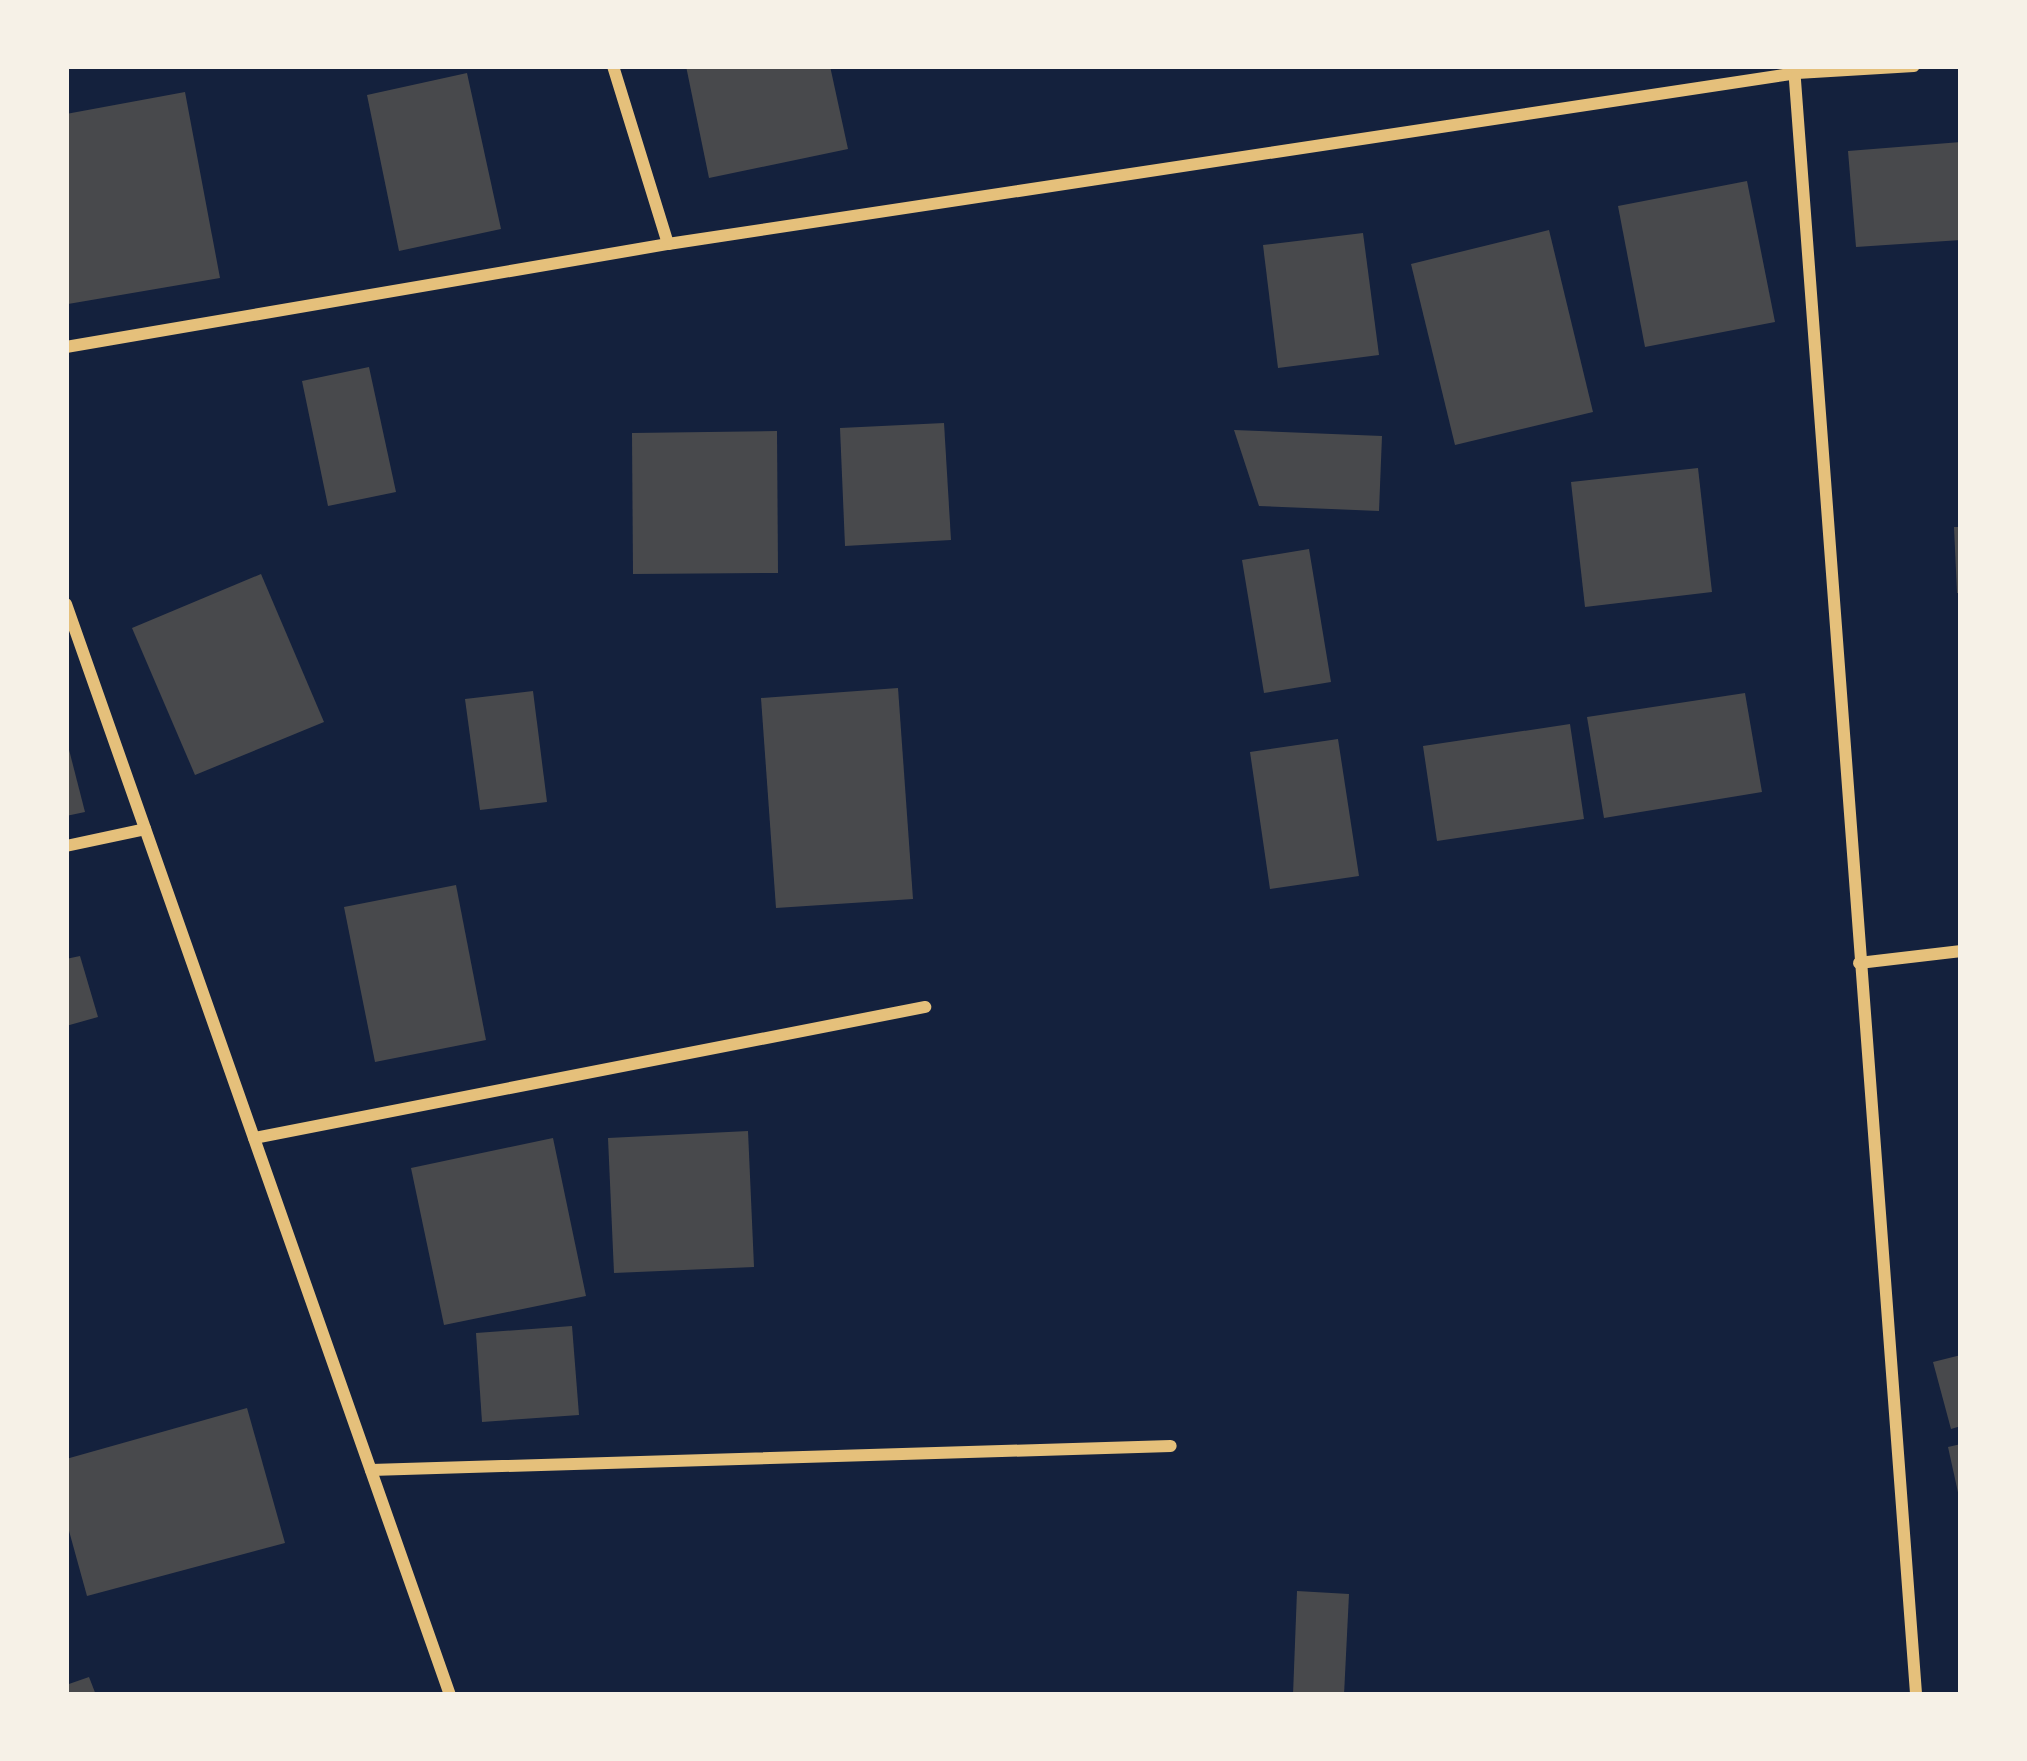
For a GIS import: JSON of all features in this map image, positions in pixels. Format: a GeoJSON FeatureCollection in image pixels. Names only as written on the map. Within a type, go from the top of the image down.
{"type":"FeatureCollection","features":[{"type":"Feature","properties":{"kind":"street"},"geometry":{"type":"LineString","coordinates":[[613,66],[668,244]]}},
{"type":"Feature","properties":{"kind":"street"},"geometry":{"type":"LineString","coordinates":[[66,346],[668,244],[1795,70],[1914,66]]}},
{"type":"Feature","properties":{"kind":"street"},"geometry":{"type":"LineString","coordinates":[[1795,70],[1916,1695]]}},
{"type":"Feature","properties":{"kind":"street"},"geometry":{"type":"LineString","coordinates":[[66,604],[450,1695]]}},
{"type":"Feature","properties":{"kind":"street"},"geometry":{"type":"LineString","coordinates":[[66,846],[145,829]]}},
{"type":"Feature","properties":{"kind":"street"},"geometry":{"type":"LineString","coordinates":[[1859,963],[1961,951]]}},
{"type":"Feature","properties":{"kind":"street"},"geometry":{"type":"LineString","coordinates":[[254,1138],[925,1006]]}},
{"type":"Feature","properties":{"kind":"street"},"geometry":{"type":"LineString","coordinates":[[371,1470],[1172,1446]]}},
{"type":"Feature","properties":{"kind":"building"},"geometry":{"type":"Polygon","coordinates":[[[686,66],[830,66],[848,149],[709,178],[686,66]]]}},
{"type":"Feature","properties":{"kind":"building"},"geometry":{"type":"Polygon","coordinates":[[[467,73],[501,229],[399,251],[367,95],[467,73]]]}},
{"type":"Feature","properties":{"kind":"building"},"geometry":{"type":"Polygon","coordinates":[[[185,92],[220,278],[68,304],[66,114],[185,92]]]}},
{"type":"Feature","properties":{"kind":"building"},"geometry":{"type":"Polygon","coordinates":[[[1961,142],[1961,240],[1856,247],[1848,151],[1961,142]]]}},
{"type":"Feature","properties":{"kind":"building"},"geometry":{"type":"Polygon","coordinates":[[[1747,181],[1775,322],[1645,347],[1618,206],[1747,181]]]}},
{"type":"Feature","properties":{"kind":"building"},"geometry":{"type":"Polygon","coordinates":[[[1549,230],[1593,412],[1455,445],[1411,264],[1549,230]]]}},
{"type":"Feature","properties":{"kind":"building"},"geometry":{"type":"Polygon","coordinates":[[[1363,233],[1379,355],[1278,368],[1263,245],[1363,233]]]}},
{"type":"Feature","properties":{"kind":"building"},"geometry":{"type":"Polygon","coordinates":[[[369,367],[396,492],[328,506],[302,381],[369,367]]]}},
{"type":"Feature","properties":{"kind":"building"},"geometry":{"type":"Polygon","coordinates":[[[944,423],[951,540],[845,546],[840,428],[944,423]]]}},
{"type":"Feature","properties":{"kind":"building"},"geometry":{"type":"Polygon","coordinates":[[[1234,430],[1382,436],[1379,511],[1259,506],[1234,430]]]}},
{"type":"Feature","properties":{"kind":"building"},"geometry":{"type":"Polygon","coordinates":[[[777,431],[778,573],[633,574],[632,433],[777,431]]]}},
{"type":"Feature","properties":{"kind":"building"},"geometry":{"type":"Polygon","coordinates":[[[1698,468],[1712,592],[1585,607],[1571,482],[1698,468]]]}},
{"type":"Feature","properties":{"kind":"building"},"geometry":{"type":"Polygon","coordinates":[[[1954,527],[1961,527],[1961,593],[1957,593],[1954,527]]]}},
{"type":"Feature","properties":{"kind":"building"},"geometry":{"type":"Polygon","coordinates":[[[1309,549],[1331,682],[1264,693],[1242,560],[1309,549]]]}},
{"type":"Feature","properties":{"kind":"building"},"geometry":{"type":"Polygon","coordinates":[[[261,574],[324,722],[195,775],[132,628],[261,574]]]}},
{"type":"Feature","properties":{"kind":"building"},"geometry":{"type":"Polygon","coordinates":[[[898,688],[913,899],[776,908],[761,698],[898,688]]]}},
{"type":"Feature","properties":{"kind":"building"},"geometry":{"type":"Polygon","coordinates":[[[533,691],[547,802],[480,810],[465,699],[533,691]]]}},
{"type":"Feature","properties":{"kind":"building"},"geometry":{"type":"Polygon","coordinates":[[[1745,693],[1762,792],[1604,818],[1587,717],[1745,693]]]}},
{"type":"Feature","properties":{"kind":"building"},"geometry":{"type":"Polygon","coordinates":[[[1570,724],[1584,819],[1437,841],[1423,746],[1570,724]]]}},
{"type":"Feature","properties":{"kind":"building"},"geometry":{"type":"Polygon","coordinates":[[[66,738],[85,812],[66,816],[66,738]]]}},
{"type":"Feature","properties":{"kind":"building"},"geometry":{"type":"Polygon","coordinates":[[[1338,739],[1359,876],[1270,889],[1250,752],[1338,739]]]}},
{"type":"Feature","properties":{"kind":"building"},"geometry":{"type":"Polygon","coordinates":[[[456,885],[486,1040],[375,1062],[344,907],[456,885]]]}},
{"type":"Feature","properties":{"kind":"building"},"geometry":{"type":"Polygon","coordinates":[[[80,956],[98,1017],[66,1026],[66,959],[80,956]]]}},
{"type":"Feature","properties":{"kind":"building"},"geometry":{"type":"Polygon","coordinates":[[[748,1131],[754,1267],[614,1273],[608,1138],[748,1131]]]}},
{"type":"Feature","properties":{"kind":"building"},"geometry":{"type":"Polygon","coordinates":[[[553,1138],[586,1296],[444,1325],[411,1168],[553,1138]]]}},
{"type":"Feature","properties":{"kind":"building"},"geometry":{"type":"Polygon","coordinates":[[[572,1326],[579,1415],[482,1422],[476,1333],[572,1326]]]}},
{"type":"Feature","properties":{"kind":"building"},"geometry":{"type":"Polygon","coordinates":[[[1961,1355],[1961,1426],[1951,1429],[1933,1362],[1961,1355]]]}},
{"type":"Feature","properties":{"kind":"building"},"geometry":{"type":"Polygon","coordinates":[[[247,1408],[285,1543],[87,1596],[66,1520],[66,1459],[247,1408]]]}},
{"type":"Feature","properties":{"kind":"building"},"geometry":{"type":"Polygon","coordinates":[[[1961,1444],[1961,1497],[1959,1497],[1948,1447],[1961,1444]]]}},
{"type":"Feature","properties":{"kind":"building"},"geometry":{"type":"Polygon","coordinates":[[[1297,1591],[1349,1594],[1344,1695],[1293,1695],[1297,1591]]]}},
{"type":"Feature","properties":{"kind":"building"},"geometry":{"type":"Polygon","coordinates":[[[89,1677],[96,1695],[66,1695],[66,1685],[89,1677]]]}}]}
